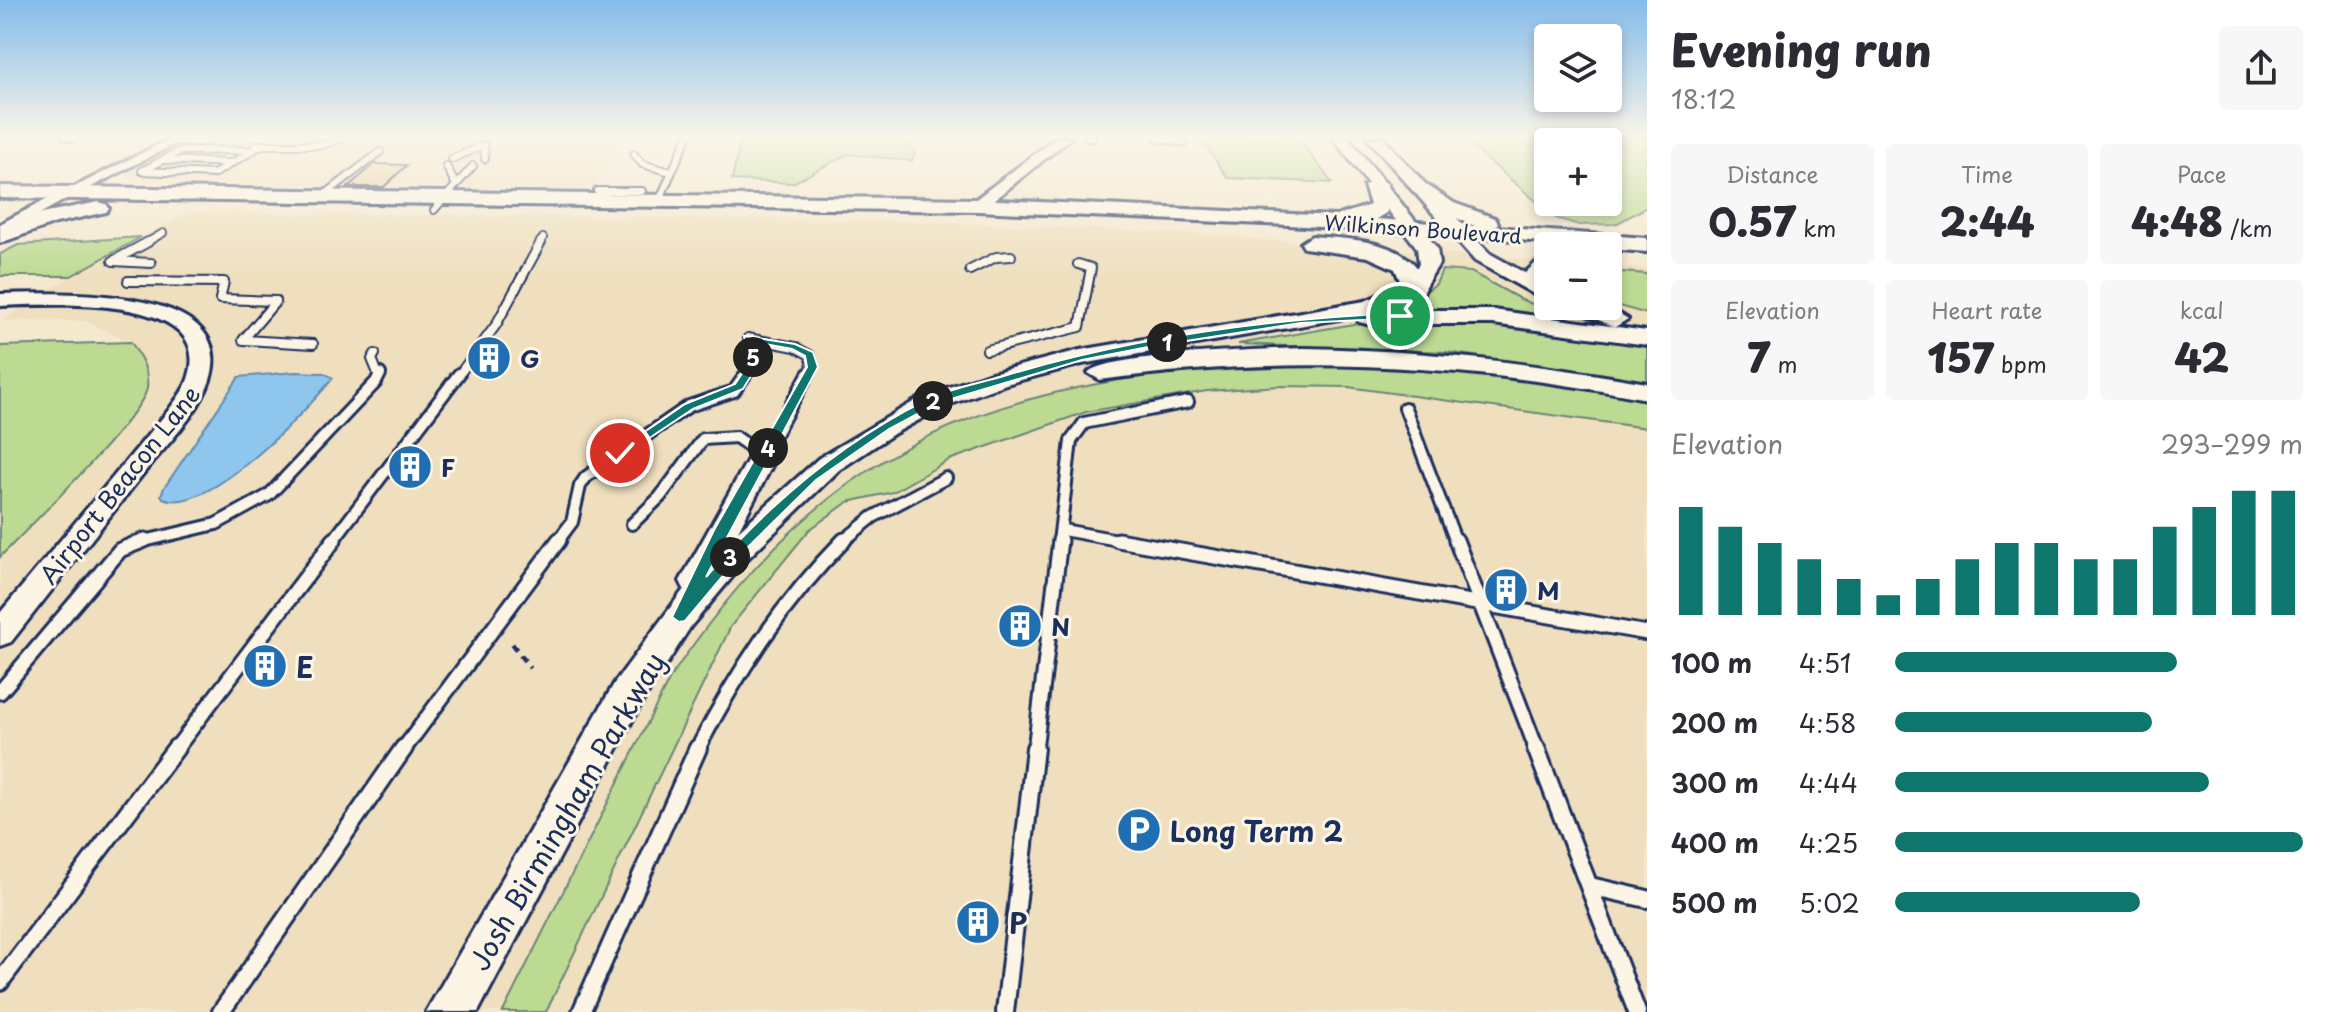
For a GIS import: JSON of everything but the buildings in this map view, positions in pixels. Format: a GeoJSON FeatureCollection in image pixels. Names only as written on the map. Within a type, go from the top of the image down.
{"type":"FeatureCollection","features":[{"type":"Feature","properties":{"kind":"main road"},"geometry":{"type":"LineString","coordinates":[[1312,221],[1354,219],[1376,212],[1381,203],[1376,185]]}},
{"type":"Feature","properties":{"kind":"main road"},"geometry":{"type":"LineString","coordinates":[[1301,320],[1381,304],[1414,288],[1429,264],[1418,236],[1379,185]]}},
{"type":"Feature","properties":{"kind":"main road"},"geometry":{"type":"LineString","coordinates":[[1419,186],[1466,240],[1507,274],[1534,288]]}},
{"type":"Feature","properties":{"kind":"main road"},"geometry":{"type":"LineString","coordinates":[[1419,186],[1453,210],[1488,223],[1534,233]]}},
{"type":"Feature","properties":{"kind":"main road","name":"Wilkinson Boulevard"},"geometry":{"type":"LineString","coordinates":[[0,192],[445,198],[606,213],[898,219],[1256,234],[1418,236]]}},
{"type":"Feature","properties":{"kind":"main road","name":"Wilkinson Boulevard"},"geometry":{"type":"LineString","coordinates":[[0,204],[124,206],[651,196],[978,205],[1312,221],[1418,236],[1534,245]]}},
{"type":"Feature","properties":{"kind":"main road"},"geometry":{"type":"LineString","coordinates":[[606,213],[640,207],[951,211],[978,205]]}},
{"type":"Feature","properties":{"kind":"main road"},"geometry":{"type":"LineString","coordinates":[[0,234],[63,215],[124,206]]}},
{"type":"Feature","properties":{"kind":"main road"},"geometry":{"type":"LineString","coordinates":[[1256,234],[1378,252],[1406,267],[1414,278],[1414,288]]}},
{"type":"Feature","properties":{"kind":"main road","name":"Wilkinson Boulevard"},"geometry":{"type":"LineString","coordinates":[[1466,240],[1534,252]]}},
{"type":"Feature","properties":{"kind":"main road"},"geometry":{"type":"LineString","coordinates":[[1622,252],[1647,262]]}},
{"type":"Feature","properties":{"kind":"main road"},"geometry":{"type":"LineString","coordinates":[[1301,320],[1478,316],[1647,338]]}},
{"type":"Feature","properties":{"kind":"main road","name":"Josh Birmingham Parkway"},"geometry":{"type":"LineString","coordinates":[[451,1012],[628,693],[679,617],[738,549],[829,464],[885,427],[934,401],[1080,357],[1301,320]]}},
{"type":"Feature","properties":{"kind":"main road"},"geometry":{"type":"LineString","coordinates":[[1618,320],[1647,329]]}},
{"type":"Feature","properties":{"kind":"main road","name":"Josh Birmingham Parkway"},"geometry":{"type":"LineString","coordinates":[[783,508],[896,441],[953,414],[1010,394],[1129,368],[1252,357],[1388,358],[1522,370],[1647,391]]}},
{"type":"Feature","properties":{"kind":"main road"},"geometry":{"type":"LineString","coordinates":[[679,617],[721,530],[763,456]]}},
{"type":"Feature","properties":{"kind":"street"},"geometry":{"type":"LineString","coordinates":[[0,234],[84,185]]}},
{"type":"Feature","properties":{"kind":"street"},"geometry":{"type":"LineString","coordinates":[[941,205],[963,202],[986,185]]}},
{"type":"Feature","properties":{"kind":"street"},"geometry":{"type":"LineString","coordinates":[[978,205],[1003,185]]}},
{"type":"Feature","properties":{"kind":"street"},"geometry":{"type":"LineString","coordinates":[[1010,185],[1006,191],[1008,197],[1026,205],[1047,208]]}},
{"type":"Feature","properties":{"kind":"street","name":"Airport Beacon Lane"},"geometry":{"type":"LineString","coordinates":[[0,300],[140,305],[167,313],[192,327],[202,350],[200,378],[178,414],[0,634]]}},
{"type":"Feature","properties":{"kind":"lane"},"geometry":{"type":"LineString","coordinates":[[323,196],[337,185]]}},
{"type":"Feature","properties":{"kind":"lane"},"geometry":{"type":"LineString","coordinates":[[445,198],[448,185]]}},
{"type":"Feature","properties":{"kind":"lane"},"geometry":{"type":"LineString","coordinates":[[445,198],[453,185]]}},
{"type":"Feature","properties":{"kind":"lane"},"geometry":{"type":"LineString","coordinates":[[445,198],[457,185]]}},
{"type":"Feature","properties":{"kind":"lane"},"geometry":{"type":"LineString","coordinates":[[597,191],[651,196],[660,185]]}},
{"type":"Feature","properties":{"kind":"lane"},"geometry":{"type":"LineString","coordinates":[[163,233],[113,261],[151,263],[128,281],[224,282],[220,299],[276,301],[243,340],[313,344]]}},
{"type":"Feature","properties":{"kind":"lane"},"geometry":{"type":"LineString","coordinates":[[0,982],[496,325],[543,238]]}},
{"type":"Feature","properties":{"kind":"lane"},"geometry":{"type":"LineString","coordinates":[[970,270],[996,257],[1011,256]]}},
{"type":"Feature","properties":{"kind":"lane"},"geometry":{"type":"LineString","coordinates":[[987,350],[1080,327],[1091,268],[1078,264]]}},
{"type":"Feature","properties":{"kind":"lane"},"geometry":{"type":"LineString","coordinates":[[221,1012],[415,732],[572,522],[583,481],[689,406],[740,386],[754,363],[748,338],[803,349],[812,361],[763,456],[752,442],[740,438],[720,435],[703,439],[660,497],[632,524]]}},
{"type":"Feature","properties":{"kind":"lane"},"geometry":{"type":"LineString","coordinates":[[0,692],[120,550],[151,537],[216,524],[279,486],[376,382],[380,373],[372,359],[375,354]]}},
{"type":"Feature","properties":{"kind":"lane"},"geometry":{"type":"LineString","coordinates":[[1005,1012],[1071,441],[1084,423],[1109,415],[1188,402]]}},
{"type":"Feature","properties":{"kind":"lane"},"geometry":{"type":"LineString","coordinates":[[1405,408],[1637,1012]]}},
{"type":"Feature","properties":{"kind":"lane"},"geometry":{"type":"LineString","coordinates":[[581,1012],[712,720],[755,644],[785,602],[852,532],[946,478]]}},
{"type":"Feature","properties":{"kind":"lane"},"geometry":{"type":"LineString","coordinates":[[1063,530],[1647,633]]}},
{"type":"Feature","properties":{"kind":"lane"},"geometry":{"type":"LineString","coordinates":[[1590,886],[1647,899]]}},
{"type":"Feature","properties":{"kind":"path"},"geometry":{"type":"LineString","coordinates":[[512,644],[530,668]]}},
{"type":"Feature","properties":{"kind":"shaded area"},"geometry":{"type":"Polygon","coordinates":[[[343,185],[594,185],[592,189],[343,185]]]}},
{"type":"Feature","properties":{"kind":"shaded area"},"geometry":{"type":"Polygon","coordinates":[[[188,212],[912,221],[1178,233],[1534,260],[1534,320],[1622,320],[1622,267],[1647,269],[1647,1012],[0,1012],[0,557],[126,422],[147,391],[146,367],[131,342],[85,321],[3,320],[71,276],[188,212]]]}},
{"type":"Feature","properties":{"kind":"green space"},"geometry":{"type":"Polygon","coordinates":[[[1517,185],[1534,185],[1534,199],[1517,185]]]}},
{"type":"Feature","properties":{"kind":"green space"},"geometry":{"type":"Polygon","coordinates":[[[1622,185],[1647,185],[1647,207],[1616,224],[1579,225],[1554,216],[1622,216],[1622,185]]]}},
{"type":"Feature","properties":{"kind":"green space"},"geometry":{"type":"Polygon","coordinates":[[[141,237],[71,276],[0,276],[0,254],[18,245],[141,237]]]}},
{"type":"Feature","properties":{"kind":"green space"},"geometry":{"type":"Polygon","coordinates":[[[1442,270],[1471,272],[1534,305],[1534,319],[1401,308],[1436,284],[1442,270]]]}},
{"type":"Feature","properties":{"kind":"green space"},"geometry":{"type":"Polygon","coordinates":[[[1622,272],[1647,274],[1647,314],[1622,307],[1622,272]]]}},
{"type":"Feature","properties":{"kind":"green space"},"geometry":{"type":"Polygon","coordinates":[[[1468,319],[1647,345],[1647,381],[1446,352],[1238,344],[1365,322],[1468,319]]]}},
{"type":"Feature","properties":{"kind":"green space"},"geometry":{"type":"Polygon","coordinates":[[[1545,320],[1573,320],[1581,323],[1545,320]]]}},
{"type":"Feature","properties":{"kind":"green space"},"geometry":{"type":"Polygon","coordinates":[[[131,342],[147,375],[147,388],[141,402],[106,447],[0,557],[0,346],[131,342]]]}},
{"type":"Feature","properties":{"kind":"green space"},"geometry":{"type":"Polygon","coordinates":[[[1290,363],[1455,368],[1647,396],[1647,428],[1348,387],[1279,386],[1207,391],[1086,412],[949,460],[893,492],[848,502],[809,530],[731,626],[546,1012],[503,1012],[670,678],[733,593],[797,526],[864,473],[935,433],[1012,404],[1096,384],[1188,371],[1290,363]]]}},
{"type":"Feature","properties":{"kind":"water"},"geometry":{"type":"Polygon","coordinates":[[[324,373],[333,378],[279,435],[229,477],[204,492],[182,500],[163,498],[164,488],[239,377],[324,373]]]}},
{"type":"Feature","properties":{"kind":"place","name":"G"},"geometry":{"type":"Point","coordinates":[489,358]}},
{"type":"Feature","properties":{"kind":"place","name":"F"},"geometry":{"type":"Point","coordinates":[410,467]}},
{"type":"Feature","properties":{"kind":"place","name":"M"},"geometry":{"type":"Point","coordinates":[1506,590]}},
{"type":"Feature","properties":{"kind":"place","name":"N"},"geometry":{"type":"Point","coordinates":[1020,626]}},
{"type":"Feature","properties":{"kind":"place","name":"E"},"geometry":{"type":"Point","coordinates":[265,666]}},
{"type":"Feature","properties":{"kind":"place","name":"Long Term 2"},"geometry":{"type":"Point","coordinates":[1139,830]}},
{"type":"Feature","properties":{"kind":"place","name":"P"},"geometry":{"type":"Point","coordinates":[978,922]}},
{"type":"Feature","properties":{"kind":"route"},"geometry":{"type":"LineString","coordinates":[[620,453],[689,406],[734,391],[740,386],[754,363],[748,338],[803,349],[810,355],[812,367],[721,530],[679,617],[738,549],[812,477],[885,427],[934,401],[997,379],[1080,357],[1148,344],[1301,320],[1400,316]]}}]}
